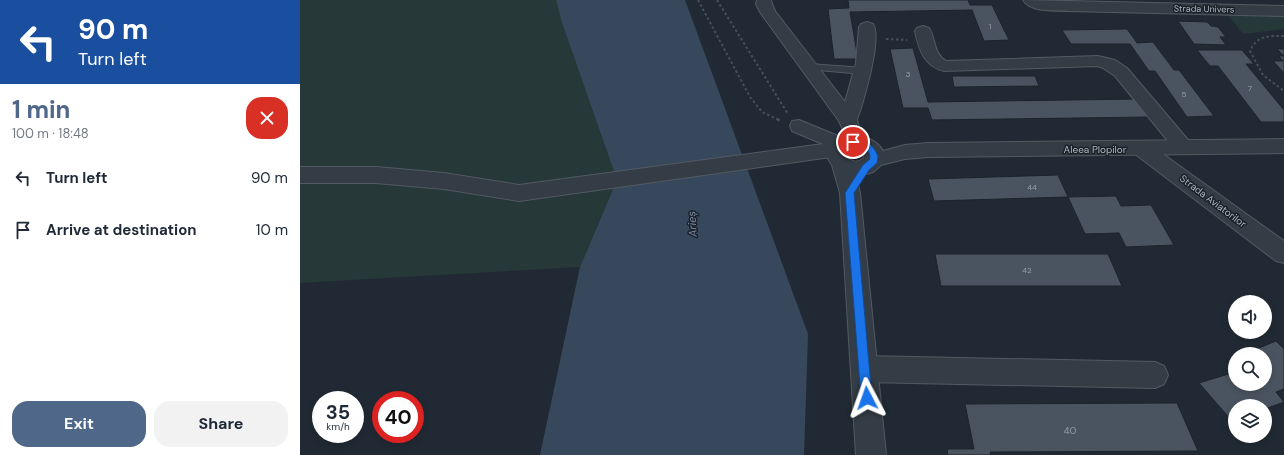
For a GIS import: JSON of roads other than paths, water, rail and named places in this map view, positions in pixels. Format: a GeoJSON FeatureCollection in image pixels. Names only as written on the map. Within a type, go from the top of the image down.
{"type":"FeatureCollection","features":[{"type":"Feature","properties":{"kind":"street"},"geometry":{"type":"LineString","coordinates":[[764,0],[764,4],[768,12],[848,120],[852,130],[854,153],[850,193],[871,455]]}},
{"type":"Feature","properties":{"kind":"street","name":"Strada Univers"},"geometry":{"type":"LineString","coordinates":[[1030,0],[1038,4],[1069,6],[1284,11]]}},
{"type":"Feature","properties":{"kind":"street"},"geometry":{"type":"LineString","coordinates":[[848,120],[864,71],[867,33]]}},
{"type":"Feature","properties":{"kind":"street"},"geometry":{"type":"LineString","coordinates":[[924,36],[934,61],[944,66],[1083,61],[1098,61],[1109,64],[1121,72],[1184,147]]}},
{"type":"Feature","properties":{"kind":"street"},"geometry":{"type":"LineString","coordinates":[[799,126],[854,153]]}},
{"type":"Feature","properties":{"kind":"street","name":"Aleea Plopilor"},"geometry":{"type":"LineString","coordinates":[[300,175],[376,175],[444,180],[476,187],[519,193],[789,156],[854,153],[1284,146]]}},
{"type":"Feature","properties":{"kind":"street","name":"Strada Aviatorilor"},"geometry":{"type":"LineString","coordinates":[[1142,149],[1284,254]]}},
{"type":"Feature","properties":{"kind":"street"},"geometry":{"type":"LineString","coordinates":[[865,369],[1155,375]]}},
{"type":"Feature","properties":{"kind":"lane"},"geometry":{"type":"LineString","coordinates":[[809,68],[864,71]]}},
{"type":"Feature","properties":{"kind":"water","name":"Arieș"},"geometry":{"type":"Polygon","coordinates":[[[556,0],[685,0],[808,334],[804,455],[540,455],[580,267],[617,180],[562,23],[556,0]]]}}]}
